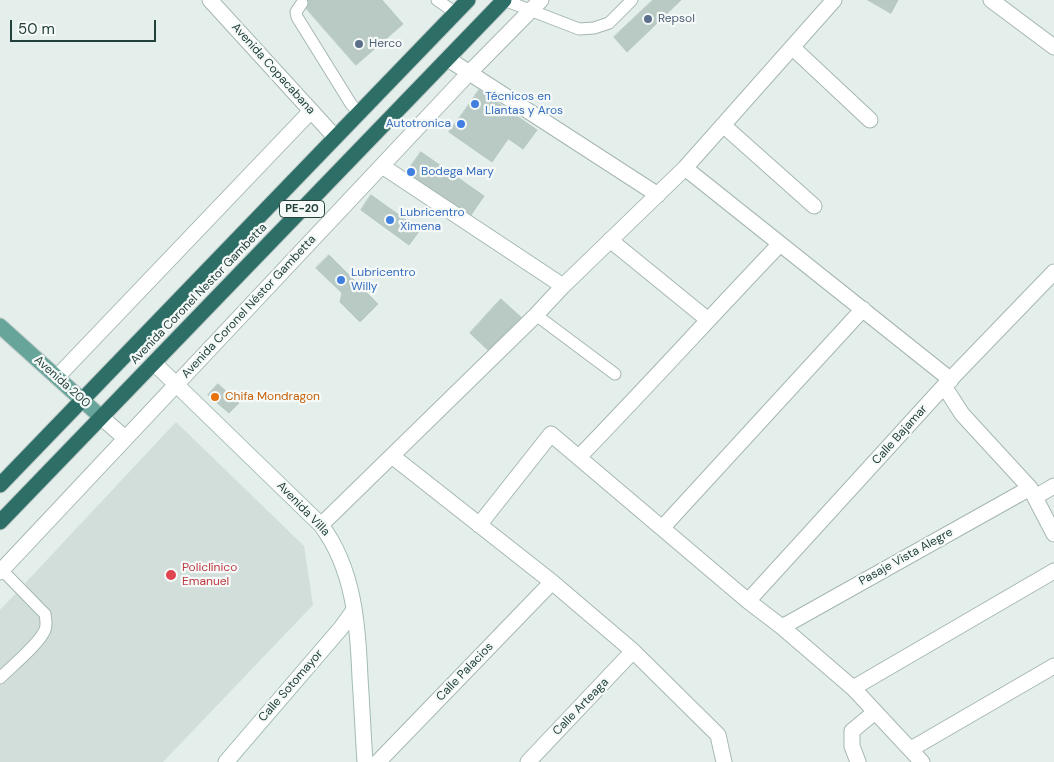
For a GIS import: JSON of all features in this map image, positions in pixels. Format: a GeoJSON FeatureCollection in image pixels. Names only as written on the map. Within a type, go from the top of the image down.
{"type":"FeatureCollection","features":[{"type":"Feature","properties":{"kind":"highway","name":"Avenida Coronel Nestor Gambetta"},"geometry":{"type":"LineString","coordinates":[[0,485],[468,0]]}},
{"type":"Feature","properties":{"kind":"highway","name":"Avenida Coronel Nestor Gambetta"},"geometry":{"type":"LineString","coordinates":[[0,522],[504,0]]}},
{"type":"Feature","properties":{"kind":"main road","name":"Avenida 200"},"geometry":{"type":"LineString","coordinates":[[0,326],[101,417]]}},
{"type":"Feature","properties":{"kind":"street","name":"Avenida Copacabana"},"geometry":{"type":"LineString","coordinates":[[210,0],[335,137]]}},
{"type":"Feature","properties":{"kind":"street"},"geometry":{"type":"LineString","coordinates":[[321,525],[685,168],[834,0]]}},
{"type":"Feature","properties":{"kind":"street"},"geometry":{"type":"LineString","coordinates":[[991,0],[1054,47]]}},
{"type":"Feature","properties":{"kind":"street","name":"Avenida Coronel Néstor Gambetta"},"geometry":{"type":"LineString","coordinates":[[1,570],[469,72],[536,6]]}},
{"type":"Feature","properties":{"kind":"street"},"geometry":{"type":"LineString","coordinates":[[792,47],[870,120]]}},
{"type":"Feature","properties":{"kind":"street"},"geometry":{"type":"LineString","coordinates":[[448,59],[658,195]]}},
{"type":"Feature","properties":{"kind":"street"},"geometry":{"type":"LineString","coordinates":[[57,377],[311,111]]}},
{"type":"Feature","properties":{"kind":"street"},"geometry":{"type":"LineString","coordinates":[[723,125],[814,206]]}},
{"type":"Feature","properties":{"kind":"street"},"geometry":{"type":"LineString","coordinates":[[382,166],[563,286]]}},
{"type":"Feature","properties":{"kind":"street"},"geometry":{"type":"LineString","coordinates":[[685,168],[863,310],[948,383],[962,414],[1032,492],[1054,534]]}},
{"type":"Feature","properties":{"kind":"street"},"geometry":{"type":"LineString","coordinates":[[610,240],[708,319]]}},
{"type":"Feature","properties":{"kind":"street"},"geometry":{"type":"LineString","coordinates":[[579,457],[780,244]]}},
{"type":"Feature","properties":{"kind":"street","name":"Calle Bajamar"},"geometry":{"type":"LineString","coordinates":[[748,601],[948,383],[1054,272]]}},
{"type":"Feature","properties":{"kind":"street"},"geometry":{"type":"LineString","coordinates":[[662,527],[863,310]]}},
{"type":"Feature","properties":{"kind":"street","name":"Avenida Villa"},"geometry":{"type":"LineString","coordinates":[[154,363],[321,525],[331,539],[347,574],[354,610],[358,639],[365,762]]}},
{"type":"Feature","properties":{"kind":"street","name":"Avenida 200"},"geometry":{"type":"LineString","coordinates":[[101,417],[124,438]]}},
{"type":"Feature","properties":{"kind":"street"},"geometry":{"type":"LineString","coordinates":[[480,525],[551,434],[853,688],[922,762]]}},
{"type":"Feature","properties":{"kind":"street"},"geometry":{"type":"LineString","coordinates":[[392,456],[552,582],[634,651],[718,735],[724,762]]}},
{"type":"Feature","properties":{"kind":"street","name":"Pasaje Vista Alegre"},"geometry":{"type":"LineString","coordinates":[[782,627],[1032,492],[1054,486]]}},
{"type":"Feature","properties":{"kind":"street"},"geometry":{"type":"LineString","coordinates":[[853,688],[1054,571]]}},
{"type":"Feature","properties":{"kind":"street","name":"Calle Palacios"},"geometry":{"type":"LineString","coordinates":[[378,762],[552,582]]}},
{"type":"Feature","properties":{"kind":"street","name":"Calle Sotomayor"},"geometry":{"type":"LineString","coordinates":[[226,762],[341,628],[354,610]]}},
{"type":"Feature","properties":{"kind":"street","name":"Calle Arteaga"},"geometry":{"type":"LineString","coordinates":[[528,762],[634,651]]}},
{"type":"Feature","properties":{"kind":"street"},"geometry":{"type":"LineString","coordinates":[[911,749],[1054,666]]}},
{"type":"Feature","properties":{"kind":"street"},"geometry":{"type":"LineString","coordinates":[[858,762],[852,746],[852,731],[875,712]]}},
{"type":"Feature","properties":{"kind":"lane"},"geometry":{"type":"LineString","coordinates":[[437,0],[456,13]]}},
{"type":"Feature","properties":{"kind":"lane"},"geometry":{"type":"LineString","coordinates":[[504,0],[536,6],[579,30],[609,23],[632,0]]}},
{"type":"Feature","properties":{"kind":"lane"},"geometry":{"type":"LineString","coordinates":[[302,3],[296,12],[297,16],[351,104],[359,113]]}},
{"type":"Feature","properties":{"kind":"lane"},"geometry":{"type":"LineString","coordinates":[[536,315],[615,374]]}},
{"type":"Feature","properties":{"kind":"lane"},"geometry":{"type":"LineString","coordinates":[[0,678],[38,642],[45,631],[47,623],[45,614],[1,570]]}},
{"type":"Feature","properties":{"kind":"shaded area","name":"Policlínico Emanuel"},"geometry":{"type":"Polygon","coordinates":[[[176,422],[304,546],[313,605],[163,762],[0,762],[0,610],[176,422]]]}},
{"type":"Feature","properties":{"kind":"building","name":"Herco"},"geometry":{"type":"Polygon","coordinates":[[[299,0],[382,0],[403,24],[356,65],[299,0]]]}},
{"type":"Feature","properties":{"kind":"building","name":"Repsol"},"geometry":{"type":"Polygon","coordinates":[[[653,0],[681,0],[627,52],[614,37],[653,0]]]}},
{"type":"Feature","properties":{"kind":"building"},"geometry":{"type":"Polygon","coordinates":[[[868,0],[898,0],[891,13],[868,0]]]}},
{"type":"Feature","properties":{"kind":"building"},"geometry":{"type":"Polygon","coordinates":[[[479,90],[537,130],[523,149],[466,109],[479,90]]]}},
{"type":"Feature","properties":{"kind":"building"},"geometry":{"type":"Polygon","coordinates":[[[466,109],[508,139],[492,162],[449,132],[466,109]]]}},
{"type":"Feature","properties":{"kind":"building"},"geometry":{"type":"Polygon","coordinates":[[[421,152],[484,196],[469,218],[406,173],[421,152]]]}},
{"type":"Feature","properties":{"kind":"building","name":"Lubricentro Ximena"},"geometry":{"type":"Polygon","coordinates":[[[371,195],[420,230],[409,245],[361,210],[371,195]]]}},
{"type":"Feature","properties":{"kind":"building","name":"Lubricentro Willy"},"geometry":{"type":"Polygon","coordinates":[[[329,255],[378,304],[360,322],[340,302],[342,293],[316,268],[329,255]]]}},
{"type":"Feature","properties":{"kind":"building"},"geometry":{"type":"Polygon","coordinates":[[[501,299],[523,319],[491,353],[470,333],[501,299]]]}},
{"type":"Feature","properties":{"kind":"building"},"geometry":{"type":"Polygon","coordinates":[[[218,384],[239,403],[229,413],[208,395],[218,384]]]}},
{"type":"Feature","properties":{"kind":"place","name":"Repsol"},"geometry":{"type":"Point","coordinates":[648,19]}},
{"type":"Feature","properties":{"kind":"place","name":"Herco"},"geometry":{"type":"Point","coordinates":[359,44]}},
{"type":"Feature","properties":{"kind":"place","name":"Técnicos en Llantas y Aros"},"geometry":{"type":"Point","coordinates":[475,104]}},
{"type":"Feature","properties":{"kind":"place","name":"Autotronica"},"geometry":{"type":"Point","coordinates":[461,124]}},
{"type":"Feature","properties":{"kind":"place","name":"Bodega Mary"},"geometry":{"type":"Point","coordinates":[411,172]}},
{"type":"Feature","properties":{"kind":"place","name":"Lubricentro Ximena"},"geometry":{"type":"Point","coordinates":[390,220]}},
{"type":"Feature","properties":{"kind":"place","name":"Lubricentro Willy"},"geometry":{"type":"Point","coordinates":[341,280]}},
{"type":"Feature","properties":{"kind":"place","name":"Chifa Mondragon"},"geometry":{"type":"Point","coordinates":[215,397]}},
{"type":"Feature","properties":{"kind":"place","name":"Policlínico Emanuel"},"geometry":{"type":"Point","coordinates":[171,575]}}]}
